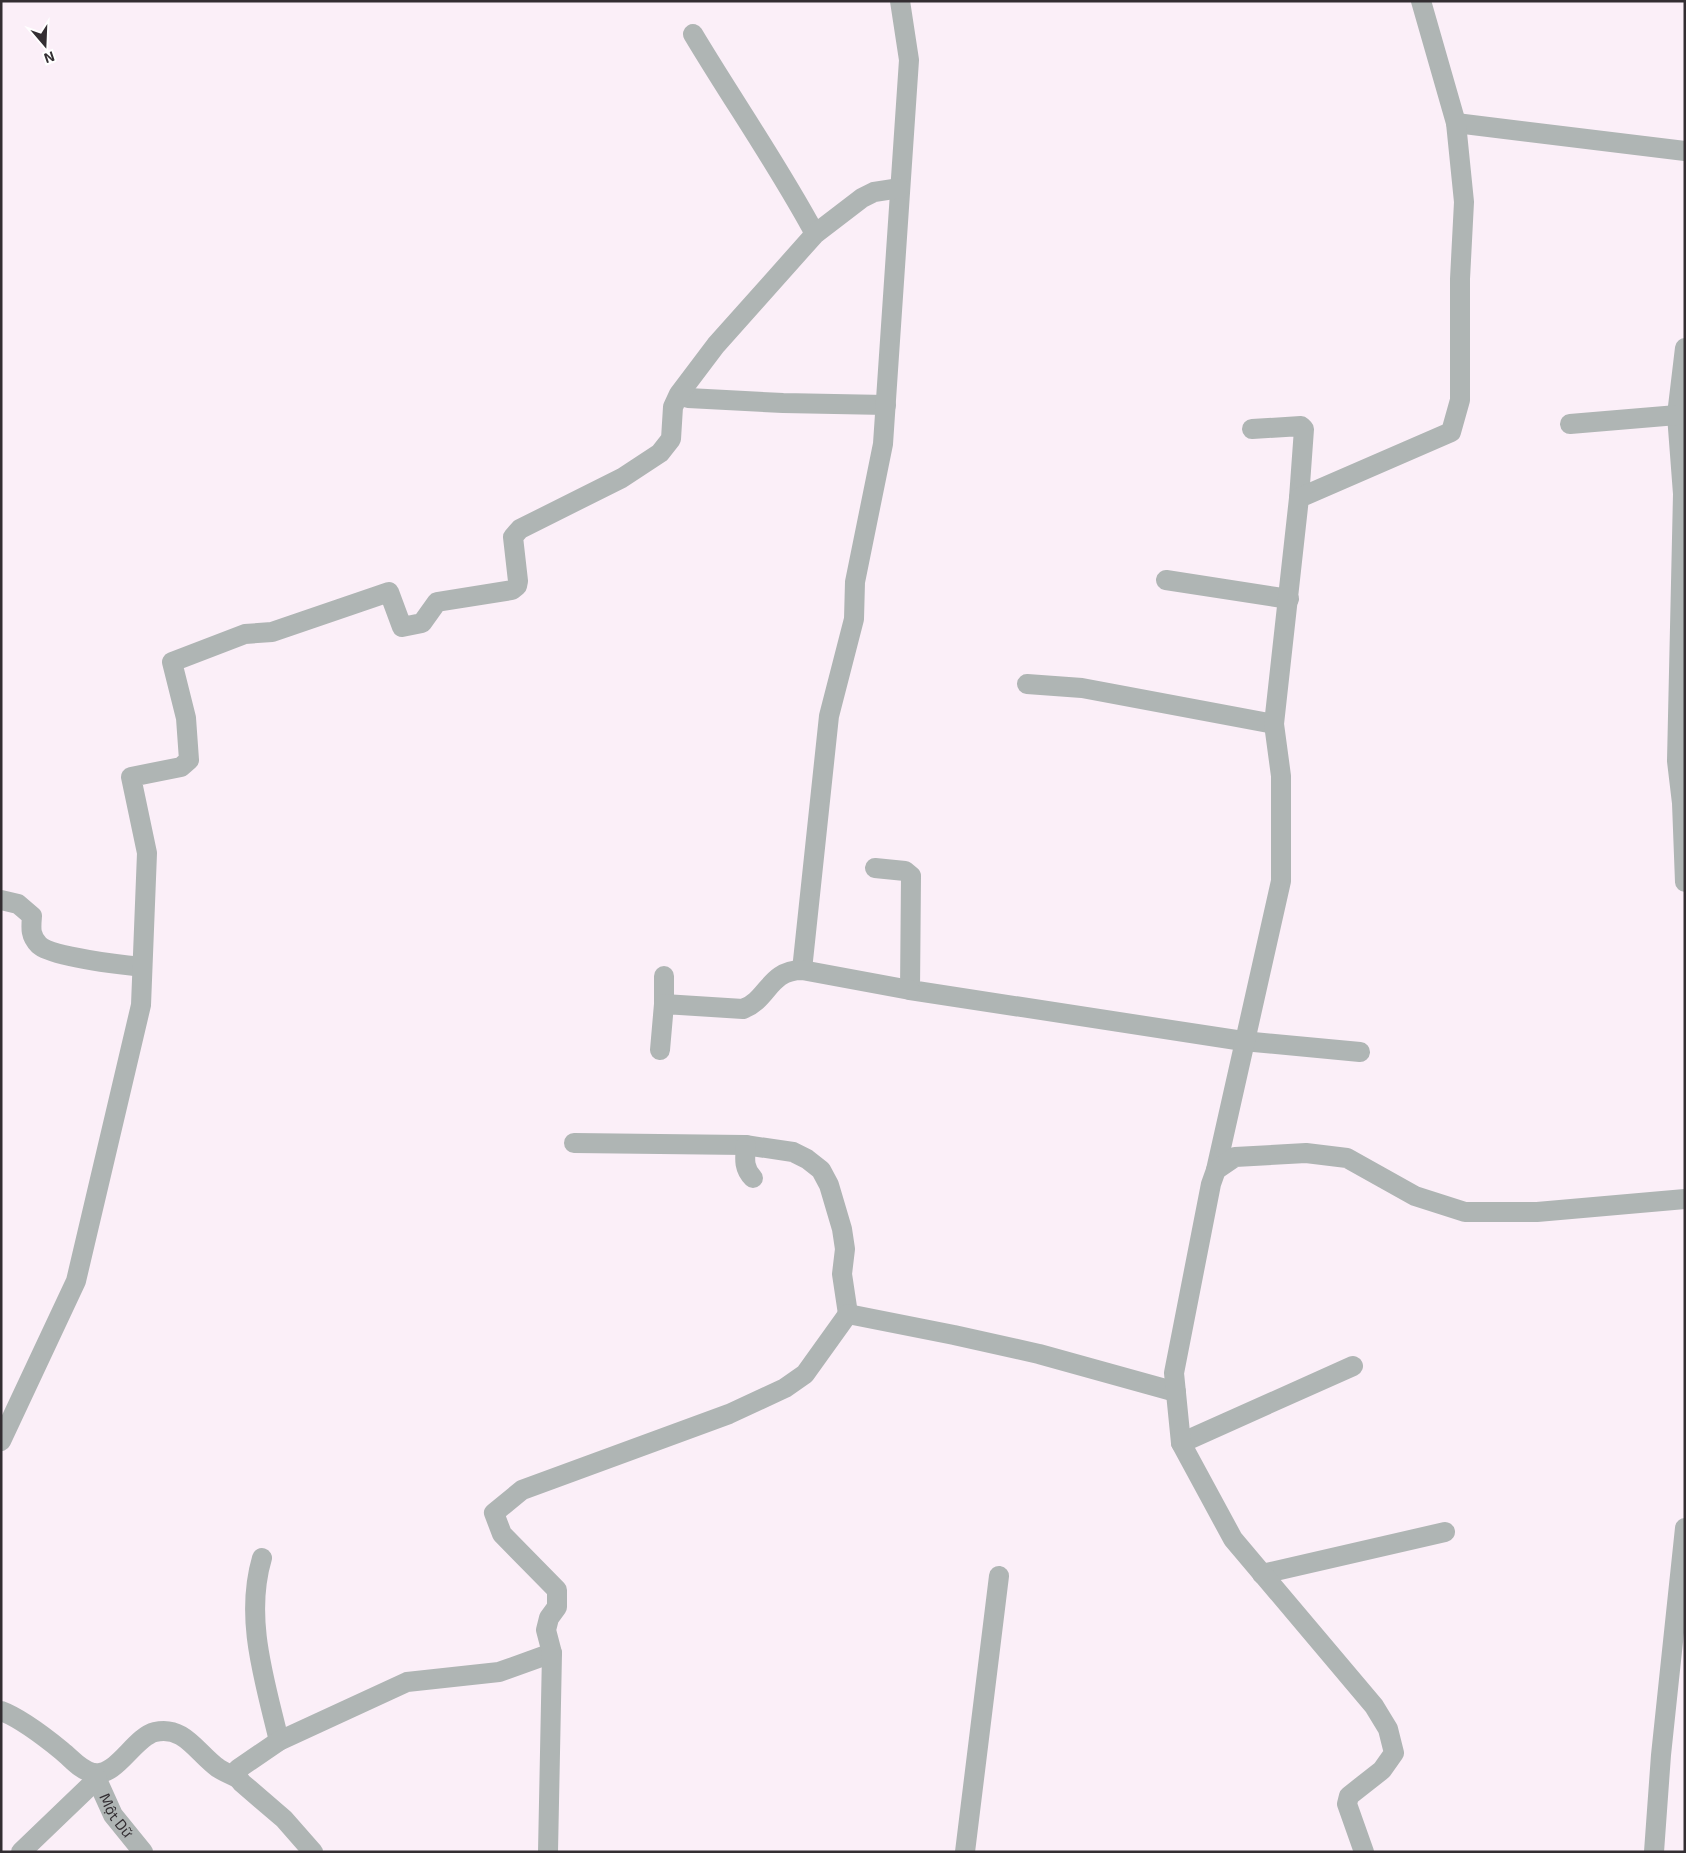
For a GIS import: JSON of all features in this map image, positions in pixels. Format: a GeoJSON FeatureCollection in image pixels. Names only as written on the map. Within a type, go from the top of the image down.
{"type":"FeatureCollection","features":[{"type":"Feature","properties":{"kind":"street"},"geometry":{"type":"LineString","coordinates":[[802,970],[829,716],[854,619],[855,582],[883,444],[909,60],[900,1]]}},
{"type":"Feature","properties":{"kind":"street"},"geometry":{"type":"LineString","coordinates":[[1299,498],[1451,432],[1460,400],[1460,280],[1464,202],[1456,123],[1421,1]]}},
{"type":"Feature","properties":{"kind":"street"},"geometry":{"type":"LineString","coordinates":[[693,34],[736,105],[770,155],[815,234]]}},
{"type":"Feature","properties":{"kind":"street"},"geometry":{"type":"LineString","coordinates":[[1456,123],[1685,151]]}},
{"type":"Feature","properties":{"kind":"street"},"geometry":{"type":"LineString","coordinates":[[1,1441],[76,1281],[141,1005],[147,853],[132,776],[181,767],[189,760],[186,718],[172,662],[245,634],[272,632],[389,592],[402,627],[422,623],[437,602],[512,590],[517,586],[518,581],[513,537],[520,529],[622,478],[660,454],[671,439],[673,407],[679,394],[716,345],[815,234],[862,198],[874,192],[900,188]]}},
{"type":"Feature","properties":{"kind":"street"},"geometry":{"type":"LineString","coordinates":[[1685,348],[1677,415],[1683,494],[1680,679],[1685,882]]}},
{"type":"Feature","properties":{"kind":"street"},"geometry":{"type":"LineString","coordinates":[[688,398],[783,403],[886,405]]}},
{"type":"Feature","properties":{"kind":"street"},"geometry":{"type":"LineString","coordinates":[[1570,424],[1677,415]]}},
{"type":"Feature","properties":{"kind":"street"},"geometry":{"type":"LineString","coordinates":[[1252,428],[1302,426],[1304,429],[1289,599],[1274,724],[1281,776],[1281,881],[1243,1041],[1241,1061],[1216,1170],[1211,1184],[1174,1373],[1181,1442],[1233,1539],[1344,1668],[1374,1706],[1388,1729],[1394,1753],[1382,1770],[1349,1796],[1346,1804],[1364,1852]]}},
{"type":"Feature","properties":{"kind":"street"},"geometry":{"type":"LineString","coordinates":[[1166,580],[1289,599]]}},
{"type":"Feature","properties":{"kind":"street"},"geometry":{"type":"LineString","coordinates":[[1027,684],[1082,688],[1274,724]]}},
{"type":"Feature","properties":{"kind":"street"},"geometry":{"type":"LineString","coordinates":[[874,868],[905,871],[911,876],[910,990]]}},
{"type":"Feature","properties":{"kind":"street"},"geometry":{"type":"LineString","coordinates":[[1,900],[18,904],[32,916],[31,934],[40,947],[86,960],[142,967]]}},
{"type":"Feature","properties":{"kind":"street"},"geometry":{"type":"LineString","coordinates":[[664,1004],[743,1010],[750,1006],[783,973],[802,970],[910,990],[1243,1041],[1360,1052]]}},
{"type":"Feature","properties":{"kind":"street"},"geometry":{"type":"LineString","coordinates":[[660,1050],[664,1004],[664,976]]}},
{"type":"Feature","properties":{"kind":"street"},"geometry":{"type":"LineString","coordinates":[[548,1852],[552,1653],[546,1630],[549,1618],[557,1607],[557,1590],[502,1534],[494,1514],[522,1490],[729,1414],[785,1388],[804,1374],[848,1314],[842,1274],[845,1249],[842,1229],[829,1185],[821,1170],[807,1159],[793,1152],[746,1145],[574,1142]]}},
{"type":"Feature","properties":{"kind":"street"},"geometry":{"type":"LineString","coordinates":[[746,1145],[745,1164],[748,1173],[753,1178]]}},
{"type":"Feature","properties":{"kind":"street"},"geometry":{"type":"LineString","coordinates":[[1216,1170],[1235,1158],[1262,1155],[1306,1153],[1347,1158],[1415,1196],[1465,1212],[1537,1212],[1685,1199]]}},
{"type":"Feature","properties":{"kind":"street"},"geometry":{"type":"LineString","coordinates":[[848,1314],[954,1334],[1040,1354],[1176,1392]]}},
{"type":"Feature","properties":{"kind":"street"},"geometry":{"type":"LineString","coordinates":[[1181,1442],[1354,1366]]}},
{"type":"Feature","properties":{"kind":"street"},"geometry":{"type":"LineString","coordinates":[[1654,1852],[1661,1755],[1685,1528]]}},
{"type":"Feature","properties":{"kind":"street"},"geometry":{"type":"LineString","coordinates":[[1262,1574],[1445,1532]]}},
{"type":"Feature","properties":{"kind":"street"},"geometry":{"type":"LineString","coordinates":[[262,1558],[255,1599],[256,1641],[279,1741]]}},
{"type":"Feature","properties":{"kind":"street"},"geometry":{"type":"LineString","coordinates":[[965,1852],[999,1576]]}},
{"type":"Feature","properties":{"kind":"street"},"geometry":{"type":"LineString","coordinates":[[238,1778],[238,1769],[279,1741],[407,1682],[499,1672],[552,1653]]}},
{"type":"Feature","properties":{"kind":"street"},"geometry":{"type":"LineString","coordinates":[[1,1711],[62,1750],[80,1768],[96,1776]]}},
{"type":"Feature","properties":{"kind":"street"},"geometry":{"type":"LineString","coordinates":[[21,1852],[96,1776],[107,1770],[146,1736],[164,1731],[185,1737],[218,1768],[238,1778],[284,1819],[313,1852]]}},
{"type":"Feature","properties":{"kind":"street","name":"Một Dữ"},"geometry":{"type":"LineString","coordinates":[[96,1776],[113,1815],[143,1852]]}}]}
